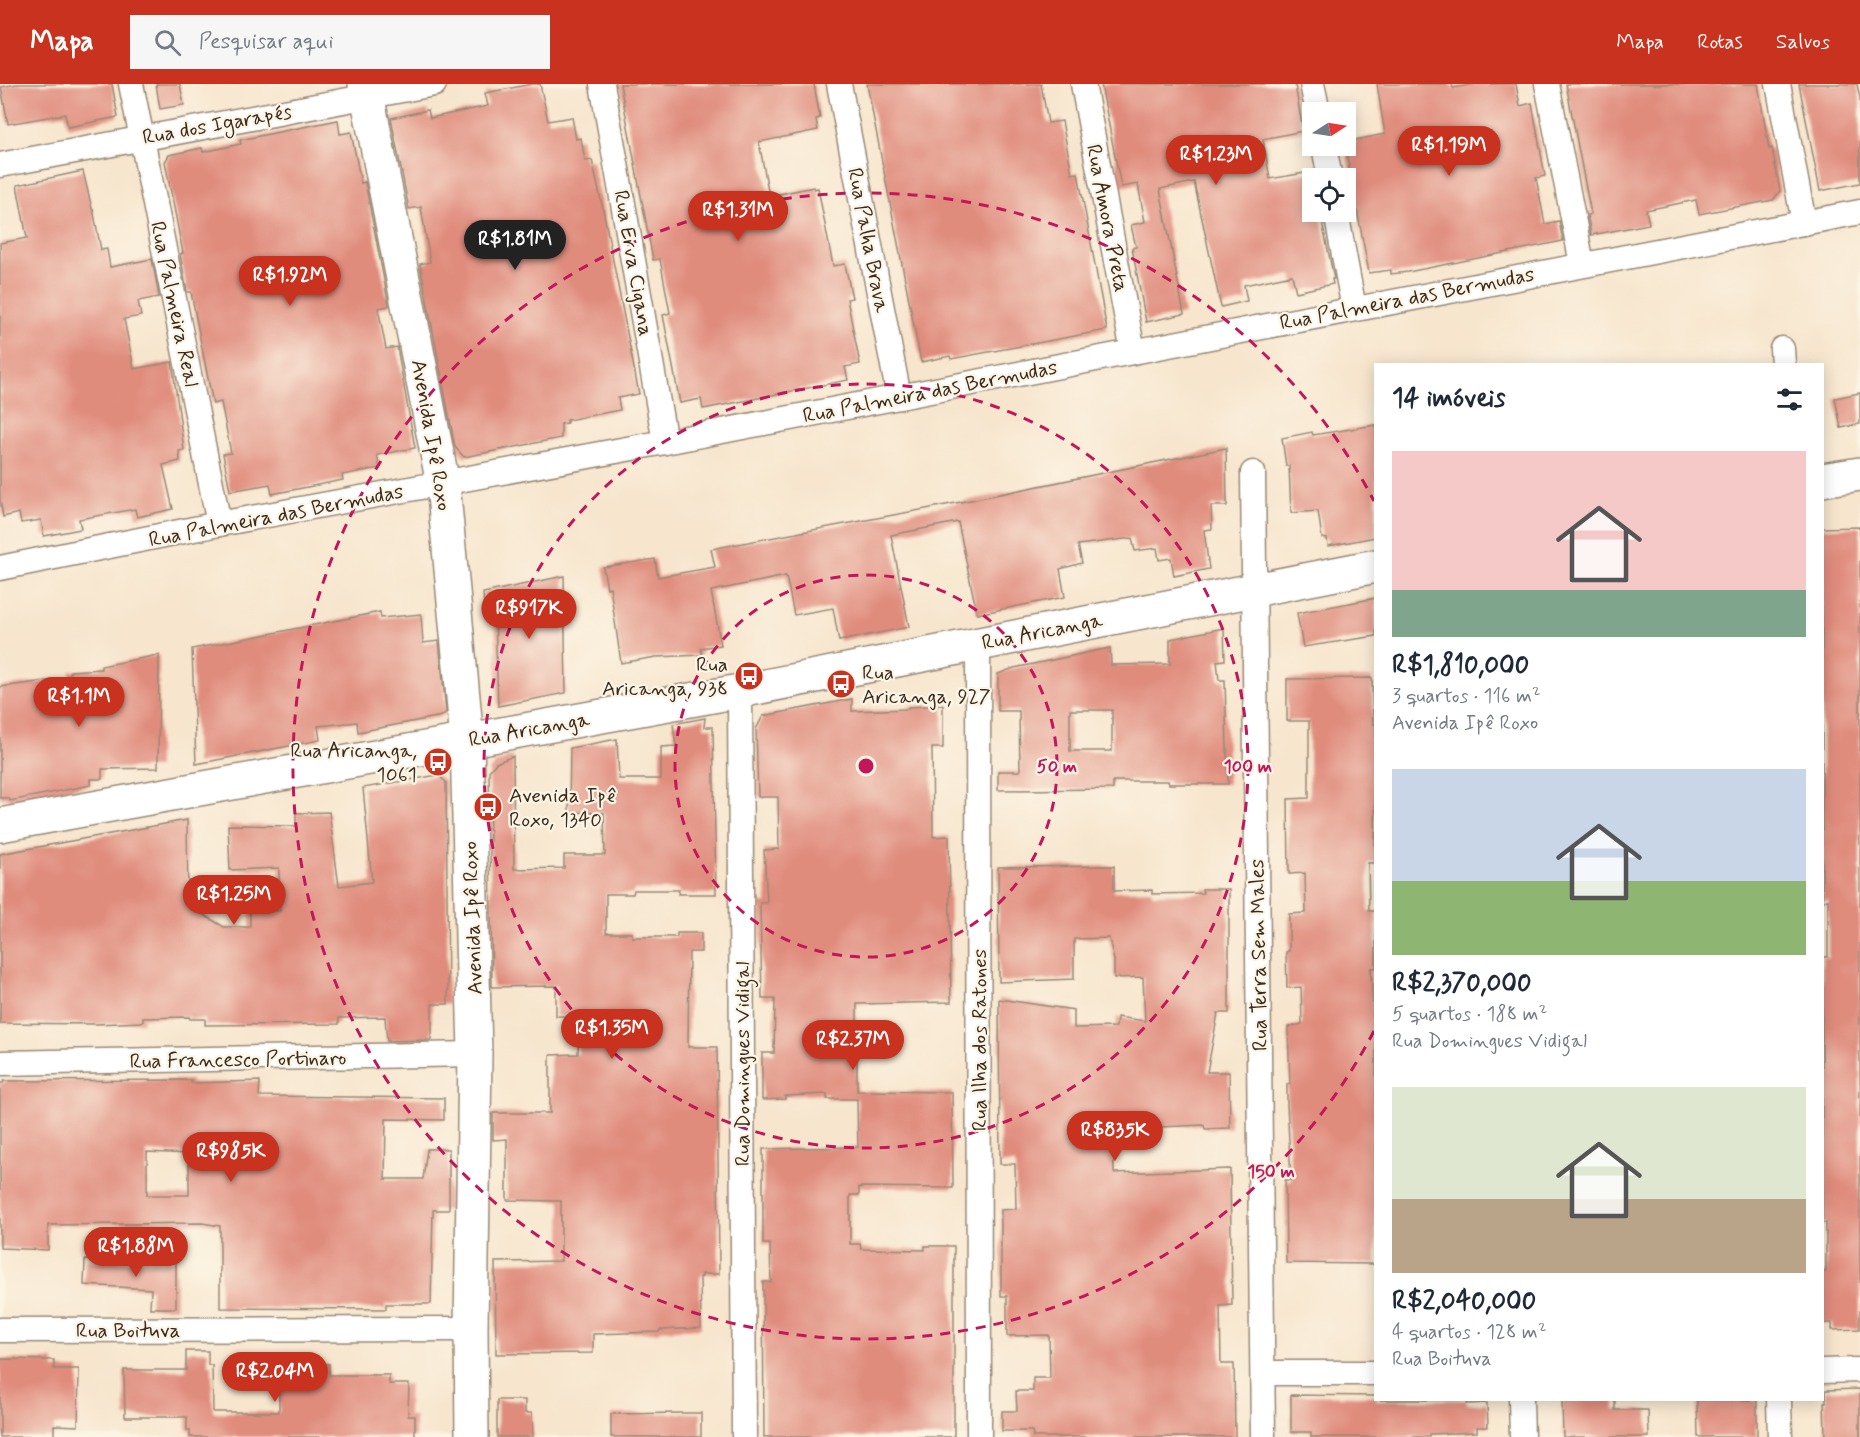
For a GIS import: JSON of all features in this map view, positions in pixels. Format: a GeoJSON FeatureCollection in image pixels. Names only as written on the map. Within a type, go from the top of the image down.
{"type":"FeatureCollection","features":[{"type":"Feature","properties":{"kind":"street","name":"Rua Palmeira Real"},"geometry":{"type":"LineString","coordinates":[[131,84],[219,524]]}},
{"type":"Feature","properties":{"kind":"street","name":"Rua dos Igarapés"},"geometry":{"type":"LineString","coordinates":[[0,165],[367,91],[434,84]]}},
{"type":"Feature","properties":{"kind":"street","name":"Rua Erva Cigana"},"geometry":{"type":"LineString","coordinates":[[602,84],[665,442]]}},
{"type":"Feature","properties":{"kind":"street","name":"Rua Palha Brava"},"geometry":{"type":"LineString","coordinates":[[839,84],[899,396]]}},
{"type":"Feature","properties":{"kind":"street","name":"Rua Amora Preta"},"geometry":{"type":"LineString","coordinates":[[1083,84],[1133,352]]}},
{"type":"Feature","properties":{"kind":"street"},"geometry":{"type":"LineString","coordinates":[[1312,84],[1316,102]]}},
{"type":"Feature","properties":{"kind":"street"},"geometry":{"type":"LineString","coordinates":[[1547,84],[1582,264]]}},
{"type":"Feature","properties":{"kind":"street"},"geometry":{"type":"LineString","coordinates":[[1778,84],[1803,223]]}},
{"type":"Feature","properties":{"kind":"street","name":"Avenida Ipê Roxo"},"geometry":{"type":"LineString","coordinates":[[367,91],[443,484],[467,740],[475,1054],[471,1329],[472,1437]]}},
{"type":"Feature","properties":{"kind":"street","name":"Rua Palmeira das Bermudas"},"geometry":{"type":"LineString","coordinates":[[0,568],[219,524],[665,442],[1860,212]]}},
{"type":"Feature","properties":{"kind":"street"},"geometry":{"type":"LineString","coordinates":[[1338,222],[1354,309]]}},
{"type":"Feature","properties":{"kind":"street","name":"Rua Terra Sem Males"},"geometry":{"type":"LineString","coordinates":[[1253,472],[1263,1437]]}},
{"type":"Feature","properties":{"kind":"street"},"geometry":{"type":"LineString","coordinates":[[1824,480],[1860,474]]}},
{"type":"Feature","properties":{"kind":"street","name":"Rua Aricanga"},"geometry":{"type":"LineString","coordinates":[[0,825],[740,691],[1374,566]]}},
{"type":"Feature","properties":{"kind":"street","name":"Rua Ilha dos Ratones"},"geometry":{"type":"LineString","coordinates":[[978,643],[979,1437]]}},
{"type":"Feature","properties":{"kind":"street","name":"Rua Domingues Vidigal"},"geometry":{"type":"LineString","coordinates":[[740,691],[744,1437]]}},
{"type":"Feature","properties":{"kind":"street","name":"Rua Francesco Portinaro"},"geometry":{"type":"LineString","coordinates":[[0,1063],[475,1054]]}},
{"type":"Feature","properties":{"kind":"street","name":"Rua Boituva"},"geometry":{"type":"LineString","coordinates":[[0,1330],[471,1329]]}},
{"type":"Feature","properties":{"kind":"street"},"geometry":{"type":"LineString","coordinates":[[1824,1371],[1860,1370]]}},
{"type":"Feature","properties":{"kind":"street"},"geometry":{"type":"LineString","coordinates":[[1263,1373],[1374,1373]]}},
{"type":"Feature","properties":{"kind":"street"},"geometry":{"type":"LineString","coordinates":[[1521,1401],[1522,1437]]}},
{"type":"Feature","properties":{"kind":"street"},"geometry":{"type":"LineString","coordinates":[[1779,1401],[1780,1437]]}},
{"type":"Feature","properties":{"kind":"building"},"geometry":{"type":"Polygon","coordinates":[[[17,84],[112,84],[118,117],[68,127],[65,114],[8,124],[1,87],[17,84]]]}},
{"type":"Feature","properties":{"kind":"building"},"geometry":{"type":"Polygon","coordinates":[[[156,84],[180,84],[184,105],[160,109],[156,84]]]}},
{"type":"Feature","properties":{"kind":"building"},"geometry":{"type":"Polygon","coordinates":[[[540,84],[548,121],[572,117],[576,139],[581,138],[585,161],[592,160],[639,394],[618,398],[620,410],[567,420],[567,423],[561,424],[561,438],[464,457],[455,447],[420,264],[430,262],[421,207],[409,209],[391,118],[428,110],[430,118],[488,106],[485,93],[540,84]]]}},
{"type":"Feature","properties":{"kind":"building"},"geometry":{"type":"Polygon","coordinates":[[[620,84],[814,84],[820,118],[816,119],[818,130],[759,142],[769,196],[818,188],[833,266],[845,264],[852,298],[847,299],[860,364],[845,367],[848,380],[703,409],[701,399],[680,403],[663,315],[670,313],[660,259],[653,260],[620,84]]]}},
{"type":"Feature","properties":{"kind":"building"},"geometry":{"type":"Polygon","coordinates":[[[867,84],[1041,84],[1048,123],[1062,121],[1072,174],[1078,173],[1107,330],[951,359],[950,356],[921,362],[867,84]]]}},
{"type":"Feature","properties":{"kind":"building"},"geometry":{"type":"Polygon","coordinates":[[[1101,84],[1295,84],[1302,131],[1263,139],[1270,179],[1302,174],[1302,222],[1322,222],[1334,279],[1332,279],[1333,284],[1296,292],[1292,275],[1244,285],[1247,301],[1221,307],[1194,182],[1160,189],[1184,314],[1146,322],[1132,248],[1136,247],[1131,225],[1145,222],[1138,184],[1121,187],[1101,84]]]}},
{"type":"Feature","properties":{"kind":"building"},"geometry":{"type":"Polygon","coordinates":[[[1377,84],[1452,84],[1453,88],[1476,84],[1516,84],[1520,106],[1532,103],[1545,176],[1536,178],[1545,224],[1559,221],[1563,241],[1408,272],[1391,274],[1391,270],[1369,273],[1356,204],[1356,168],[1349,168],[1347,156],[1356,156],[1356,140],[1385,134],[1377,84]]]}},
{"type":"Feature","properties":{"kind":"building"},"geometry":{"type":"Polygon","coordinates":[[[1566,84],[1758,84],[1769,149],[1772,148],[1780,191],[1773,200],[1699,214],[1696,200],[1646,210],[1649,224],[1591,235],[1587,215],[1591,214],[1566,84]]]}},
{"type":"Feature","properties":{"kind":"building"},"geometry":{"type":"Polygon","coordinates":[[[1799,84],[1857,84],[1860,98],[1860,183],[1820,191],[1799,84]]]}},
{"type":"Feature","properties":{"kind":"building"},"geometry":{"type":"Polygon","coordinates":[[[338,120],[340,134],[351,132],[361,183],[365,182],[389,306],[378,308],[386,349],[397,347],[415,448],[377,455],[380,468],[342,475],[343,480],[272,494],[270,484],[230,491],[223,454],[231,453],[221,402],[213,404],[191,292],[187,292],[180,254],[183,253],[165,162],[169,155],[202,148],[203,152],[241,144],[240,140],[338,120]]]}},
{"type":"Feature","properties":{"kind":"building"},"geometry":{"type":"Polygon","coordinates":[[[83,171],[101,250],[107,249],[110,267],[152,259],[159,297],[138,301],[141,316],[124,319],[134,369],[172,362],[184,450],[179,451],[180,461],[163,465],[173,509],[137,517],[135,509],[79,519],[81,529],[44,536],[41,520],[21,523],[19,513],[3,517],[0,500],[0,243],[27,238],[17,185],[83,171]]]}},
{"type":"Feature","properties":{"kind":"building"},"geometry":{"type":"Polygon","coordinates":[[[1860,393],[1860,424],[1841,428],[1835,398],[1860,393]]]}},
{"type":"Feature","properties":{"kind":"building"},"geometry":{"type":"Polygon","coordinates":[[[1374,425],[1374,537],[1328,546],[1327,539],[1322,538],[1318,511],[1291,513],[1289,466],[1286,466],[1282,438],[1312,432],[1313,435],[1374,425]]]}},
{"type":"Feature","properties":{"kind":"building"},"geometry":{"type":"Polygon","coordinates":[[[1226,448],[1227,506],[1211,506],[1212,529],[1204,530],[1209,569],[1174,576],[1171,558],[1159,560],[1157,548],[1135,551],[1132,538],[1078,545],[1082,563],[1060,569],[1065,597],[977,614],[958,522],[891,535],[909,627],[839,641],[833,608],[794,615],[786,576],[711,591],[721,645],[701,648],[702,655],[656,657],[621,663],[610,587],[607,588],[603,567],[655,559],[658,577],[715,567],[711,549],[931,508],[1226,448]]]}},
{"type":"Feature","properties":{"kind":"building"},"geometry":{"type":"Polygon","coordinates":[[[1860,527],[1860,1329],[1832,1330],[1832,1323],[1824,1323],[1826,1223],[1824,1223],[1824,957],[1828,957],[1828,900],[1824,901],[1824,528],[1860,527]]]}},
{"type":"Feature","properties":{"kind":"building"},"geometry":{"type":"Polygon","coordinates":[[[564,576],[566,693],[498,706],[495,616],[485,617],[483,593],[564,576]]]}},
{"type":"Feature","properties":{"kind":"building"},"geometry":{"type":"Polygon","coordinates":[[[1374,598],[1374,636],[1303,647],[1297,613],[1374,598]]]}},
{"type":"Feature","properties":{"kind":"building"},"geometry":{"type":"Polygon","coordinates":[[[380,612],[381,618],[421,614],[423,643],[439,641],[446,712],[442,716],[358,732],[357,722],[318,726],[320,740],[196,764],[192,649],[380,612]]]}},
{"type":"Feature","properties":{"kind":"building"},"geometry":{"type":"Polygon","coordinates":[[[1224,628],[1225,660],[1217,661],[1219,680],[1225,680],[1228,784],[1113,781],[1113,789],[998,790],[998,771],[1020,771],[1019,711],[998,711],[998,674],[1014,668],[1110,648],[1111,665],[1170,664],[1170,639],[1224,628]],[[1070,710],[1070,751],[1112,751],[1112,710],[1070,710]]]}},
{"type":"Feature","properties":{"kind":"building"},"geometry":{"type":"Polygon","coordinates":[[[159,655],[158,768],[102,769],[102,779],[91,779],[91,785],[10,801],[9,798],[0,798],[0,687],[70,678],[70,671],[101,669],[101,666],[159,655]]]}},
{"type":"Feature","properties":{"kind":"building"},"geometry":{"type":"Polygon","coordinates":[[[1372,678],[1374,863],[1368,863],[1369,911],[1374,911],[1374,968],[1371,968],[1374,1016],[1374,1264],[1286,1263],[1285,1180],[1291,1180],[1287,1103],[1287,1084],[1290,1084],[1288,1027],[1302,1024],[1301,987],[1287,988],[1286,952],[1289,951],[1289,914],[1306,913],[1305,873],[1289,874],[1288,799],[1309,798],[1309,721],[1287,721],[1287,679],[1372,678]]]}},
{"type":"Feature","properties":{"kind":"building"},"geometry":{"type":"Polygon","coordinates":[[[852,699],[852,711],[943,705],[943,748],[932,748],[933,837],[949,836],[951,1002],[857,1004],[857,1091],[952,1092],[953,1188],[859,1187],[859,1195],[850,1195],[850,1244],[860,1244],[861,1249],[925,1250],[925,1246],[954,1246],[954,1437],[764,1437],[763,1282],[771,1282],[770,1244],[763,1244],[763,1149],[858,1147],[857,1099],[827,1099],[827,1094],[785,1096],[785,1099],[762,1100],[762,1053],[774,1053],[775,999],[762,999],[760,903],[767,903],[764,850],[779,849],[778,797],[758,797],[756,729],[763,716],[852,699]]]}},
{"type":"Feature","properties":{"kind":"building"},"geometry":{"type":"Polygon","coordinates":[[[705,718],[704,727],[713,727],[716,894],[678,894],[679,890],[634,890],[633,894],[606,894],[606,933],[632,933],[632,937],[677,937],[677,933],[701,933],[701,952],[689,952],[688,1047],[717,1047],[719,1274],[702,1274],[700,1277],[701,1328],[593,1334],[593,1353],[496,1354],[495,1262],[561,1261],[561,1201],[507,1200],[507,1139],[493,1140],[493,1113],[550,1113],[550,1055],[578,1054],[579,1016],[556,1016],[556,986],[492,987],[489,771],[496,763],[513,756],[514,869],[564,868],[564,855],[605,855],[604,813],[569,812],[570,748],[617,739],[619,779],[661,779],[661,747],[676,746],[673,724],[705,718]]]}},
{"type":"Feature","properties":{"kind":"building"},"geometry":{"type":"Polygon","coordinates":[[[438,775],[446,782],[448,1004],[432,1004],[431,1040],[387,1041],[385,1017],[339,1018],[339,1024],[205,1025],[205,1019],[190,1019],[189,1017],[143,1018],[143,1022],[97,1024],[0,1023],[0,854],[187,820],[188,898],[199,898],[199,912],[224,927],[250,927],[250,911],[280,911],[279,868],[230,870],[228,825],[296,826],[296,813],[329,812],[339,886],[372,882],[363,788],[438,775]]]}},
{"type":"Feature","properties":{"kind":"building"},"geometry":{"type":"Polygon","coordinates":[[[1114,866],[1114,891],[1152,890],[1152,894],[1203,893],[1202,889],[1229,889],[1229,1013],[1218,1013],[1207,1072],[1229,1072],[1230,1128],[1205,1129],[1204,1125],[1113,1129],[1114,1173],[1230,1169],[1232,1305],[1220,1306],[1221,1364],[1234,1364],[1235,1437],[1033,1437],[1032,1431],[1002,1431],[1002,1411],[1017,1411],[1016,1391],[1033,1391],[1033,1378],[1050,1378],[1049,1335],[1007,1336],[1007,1296],[1001,1296],[1001,1210],[1016,1209],[1015,1164],[1000,1164],[999,999],[1074,1010],[1074,1028],[1116,1027],[1117,1017],[1145,1021],[1143,977],[1114,978],[1114,960],[1109,938],[1074,939],[1074,979],[999,982],[998,867],[1114,866]]]}},
{"type":"Feature","properties":{"kind":"building"},"geometry":{"type":"Polygon","coordinates":[[[191,1080],[191,1083],[260,1081],[259,1096],[444,1098],[444,1120],[386,1119],[385,1179],[423,1179],[427,1149],[449,1149],[449,1210],[433,1210],[431,1304],[386,1304],[386,1309],[220,1308],[220,1226],[202,1223],[48,1225],[48,1250],[0,1248],[0,1083],[4,1081],[191,1080]],[[147,1152],[147,1195],[189,1195],[189,1154],[147,1152]]]}},
{"type":"Feature","properties":{"kind":"building"},"geometry":{"type":"Polygon","coordinates":[[[85,1260],[176,1262],[176,1308],[150,1308],[151,1289],[84,1285],[85,1260]]]}},
{"type":"Feature","properties":{"kind":"building"},"geometry":{"type":"Polygon","coordinates":[[[186,1351],[208,1351],[208,1365],[212,1365],[213,1412],[279,1412],[279,1368],[309,1368],[309,1364],[329,1364],[329,1375],[389,1375],[389,1384],[409,1384],[408,1416],[415,1416],[415,1437],[190,1437],[190,1430],[187,1430],[187,1417],[125,1417],[124,1370],[186,1370],[186,1351]]]}},
{"type":"Feature","properties":{"kind":"building"},"geometry":{"type":"Polygon","coordinates":[[[0,1359],[54,1360],[54,1369],[79,1369],[78,1426],[54,1425],[54,1437],[0,1437],[0,1359]]]}},
{"type":"Feature","properties":{"kind":"building"},"geometry":{"type":"Polygon","coordinates":[[[1860,1389],[1860,1437],[1825,1437],[1826,1390],[1860,1389]]]}},
{"type":"Feature","properties":{"kind":"building"},"geometry":{"type":"Polygon","coordinates":[[[1291,1395],[1374,1396],[1374,1401],[1487,1403],[1488,1427],[1477,1427],[1477,1432],[1429,1434],[1429,1437],[1311,1437],[1311,1432],[1291,1432],[1291,1395]]]}},
{"type":"Feature","properties":{"kind":"building"},"geometry":{"type":"Polygon","coordinates":[[[497,1400],[525,1400],[525,1413],[532,1413],[533,1437],[497,1437],[497,1400]]]}},
{"type":"Feature","properties":{"kind":"building"},"geometry":{"type":"Polygon","coordinates":[[[1562,1401],[1615,1401],[1615,1410],[1648,1410],[1649,1437],[1563,1437],[1562,1401]]]}},
{"type":"Feature","properties":{"kind":"building"},"geometry":{"type":"Polygon","coordinates":[[[1697,1401],[1757,1401],[1757,1437],[1698,1437],[1697,1401]]]}},
{"type":"Feature","properties":{"kind":"building"},"geometry":{"type":"Polygon","coordinates":[[[701,1413],[701,1437],[611,1437],[611,1414],[701,1413]]]}},
{"type":"Feature","properties":{"kind":"place","name":"Rua Aricanga, 938"},"geometry":{"type":"Point","coordinates":[749,676]}},
{"type":"Feature","properties":{"kind":"place","name":"Rua Aricanga, 927"},"geometry":{"type":"Point","coordinates":[841,684]}},
{"type":"Feature","properties":{"kind":"place","name":"Rua Aricanga, 1061"},"geometry":{"type":"Point","coordinates":[438,762]}},
{"type":"Feature","properties":{"kind":"place","name":"Avenida Ipê Roxo, 1340"},"geometry":{"type":"Point","coordinates":[488,807]}}]}
